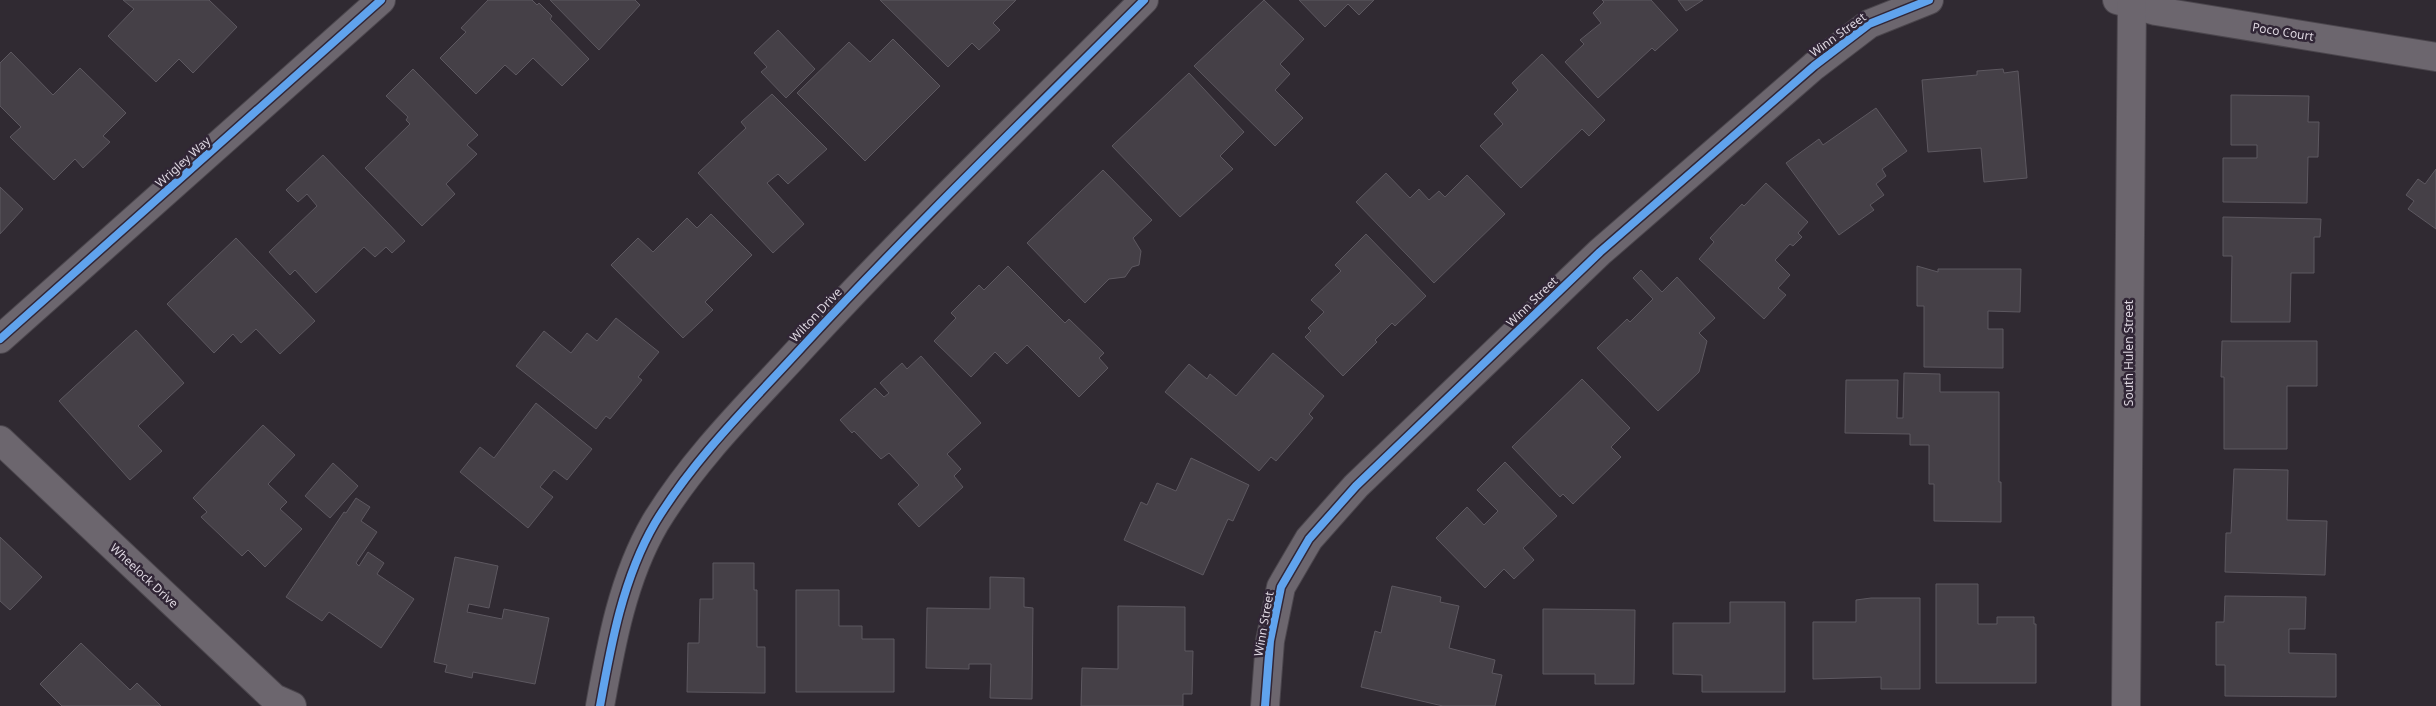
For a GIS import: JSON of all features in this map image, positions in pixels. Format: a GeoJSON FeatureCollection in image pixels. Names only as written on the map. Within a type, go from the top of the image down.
{"type":"FeatureCollection","features":[{"type":"Feature","properties":{"kind":"street","name":"Wrigley Way"},"geometry":{"type":"LineString","coordinates":[[0,340],[381,0]]}},
{"type":"Feature","properties":{"kind":"street","name":"Wilton Drive"},"geometry":{"type":"LineString","coordinates":[[600,706],[608,657],[629,579],[655,524],[705,452],[892,249],[1144,0]]}},
{"type":"Feature","properties":{"kind":"street","name":"Winn Street"},"geometry":{"type":"LineString","coordinates":[[1265,706],[1270,641],[1281,588],[1308,539],[1356,486],[1600,252],[1814,66],[1869,24],[1929,0]]}},
{"type":"Feature","properties":{"kind":"street","name":"Poco Court"},"geometry":{"type":"LineString","coordinates":[[2127,1],[2156,11],[2436,57]]}},
{"type":"Feature","properties":{"kind":"street","name":"South Hulen Street"},"geometry":{"type":"LineString","coordinates":[[2126,706],[2127,1]]}},
{"type":"Feature","properties":{"kind":"street","name":"Wheelock Drive"},"geometry":{"type":"LineString","coordinates":[[0,440],[274,698],[292,706]]}},
{"type":"Feature","properties":{"kind":"building"},"geometry":{"type":"Polygon","coordinates":[[[123,0],[209,0],[237,27],[193,73],[179,59],[156,82],[108,36],[134,9],[123,0]]]}},
{"type":"Feature","properties":{"kind":"building"},"geometry":{"type":"Polygon","coordinates":[[[488,0],[532,0],[537,5],[539,3],[552,16],[550,19],[589,59],[562,86],[533,58],[516,75],[505,65],[476,94],[440,58],[466,32],[461,28],[488,0]]]}},
{"type":"Feature","properties":{"kind":"building"},"geometry":{"type":"Polygon","coordinates":[[[550,0],[635,0],[640,5],[599,50],[550,0]]]}},
{"type":"Feature","properties":{"kind":"building"},"geometry":{"type":"Polygon","coordinates":[[[880,0],[1016,0],[993,23],[1000,30],[979,50],[972,43],[948,67],[880,0]]]}},
{"type":"Feature","properties":{"kind":"building"},"geometry":{"type":"Polygon","coordinates":[[[1264,0],[1304,39],[1280,64],[1290,74],[1275,90],[1303,118],[1275,146],[1194,66],[1264,0]]]}},
{"type":"Feature","properties":{"kind":"building"},"geometry":{"type":"Polygon","coordinates":[[[1299,0],[1374,0],[1359,15],[1348,4],[1325,27],[1299,0]]]}},
{"type":"Feature","properties":{"kind":"building"},"geometry":{"type":"Polygon","coordinates":[[[1602,0],[1651,0],[1678,30],[1655,51],[1652,48],[1598,98],[1565,62],[1584,44],[1580,40],[1601,23],[1593,13],[1604,2],[1602,0]]]}},
{"type":"Feature","properties":{"kind":"building"},"geometry":{"type":"Polygon","coordinates":[[[1678,0],[1703,0],[1686,11],[1678,0]]]}},
{"type":"Feature","properties":{"kind":"building"},"geometry":{"type":"Polygon","coordinates":[[[778,30],[815,69],[786,98],[761,72],[767,67],[754,53],[778,30]]]}},
{"type":"Feature","properties":{"kind":"building"},"geometry":{"type":"Polygon","coordinates":[[[893,39],[940,86],[865,161],[797,93],[849,42],[870,62],[893,39]]]}},
{"type":"Feature","properties":{"kind":"building"},"geometry":{"type":"Polygon","coordinates":[[[11,52],[53,95],[80,68],[126,113],[103,136],[110,142],[83,168],[75,159],[54,180],[10,137],[21,127],[0,106],[0,63],[11,52]]]}},
{"type":"Feature","properties":{"kind":"building"},"geometry":{"type":"Polygon","coordinates":[[[1542,54],[1605,120],[1589,136],[1582,129],[1521,188],[1480,146],[1503,124],[1494,114],[1518,90],[1512,83],[1542,54]]]}},
{"type":"Feature","properties":{"kind":"building"},"geometry":{"type":"Polygon","coordinates":[[[413,69],[478,135],[467,145],[477,154],[446,184],[455,194],[422,226],[365,168],[410,124],[406,120],[408,117],[386,96],[413,69]]]}},
{"type":"Feature","properties":{"kind":"building"},"geometry":{"type":"Polygon","coordinates":[[[2003,69],[2004,73],[2018,71],[2027,178],[1984,182],[1981,148],[1928,152],[1922,80],[1977,75],[1977,71],[2003,69]]]}},
{"type":"Feature","properties":{"kind":"building"},"geometry":{"type":"Polygon","coordinates":[[[1189,73],[1244,132],[1220,156],[1233,169],[1180,217],[1112,146],[1189,73]]]}},
{"type":"Feature","properties":{"kind":"building"},"geometry":{"type":"Polygon","coordinates":[[[772,94],[827,149],[788,184],[778,174],[767,183],[804,224],[773,253],[698,173],[746,128],[741,122],[772,94]]]}},
{"type":"Feature","properties":{"kind":"building"},"geometry":{"type":"Polygon","coordinates":[[[2231,95],[2309,96],[2308,122],[2319,122],[2318,157],[2308,157],[2307,203],[2223,202],[2223,158],[2257,158],[2257,145],[2231,145],[2231,95]]]}},
{"type":"Feature","properties":{"kind":"building"},"geometry":{"type":"Polygon","coordinates":[[[1876,108],[1907,151],[1882,169],[1886,176],[1876,184],[1884,195],[1870,205],[1874,210],[1839,235],[1786,163],[1819,139],[1823,145],[1876,108]]]}},
{"type":"Feature","properties":{"kind":"building"},"geometry":{"type":"Polygon","coordinates":[[[323,155],[405,241],[392,253],[386,247],[375,257],[364,247],[316,293],[295,270],[290,275],[269,252],[317,206],[307,194],[298,202],[286,190],[323,155]]]}},
{"type":"Feature","properties":{"kind":"building"},"geometry":{"type":"Polygon","coordinates":[[[2436,169],[2436,229],[2408,209],[2414,201],[2406,195],[2418,179],[2425,184],[2436,169]]]}},
{"type":"Feature","properties":{"kind":"building"},"geometry":{"type":"Polygon","coordinates":[[[1103,170],[1152,220],[1133,238],[1141,251],[1139,265],[1132,267],[1125,277],[1109,279],[1085,303],[1027,243],[1103,170]]]}},
{"type":"Feature","properties":{"kind":"building"},"geometry":{"type":"Polygon","coordinates":[[[1386,173],[1410,198],[1419,189],[1429,200],[1439,191],[1445,197],[1467,175],[1505,214],[1434,283],[1356,202],[1386,173]]]}},
{"type":"Feature","properties":{"kind":"building"},"geometry":{"type":"Polygon","coordinates":[[[1766,183],[1808,222],[1798,233],[1802,237],[1793,246],[1790,244],[1775,260],[1790,275],[1778,288],[1786,295],[1764,319],[1699,259],[1714,242],[1710,238],[1742,204],[1744,206],[1766,183]]]}},
{"type":"Feature","properties":{"kind":"building"},"geometry":{"type":"Polygon","coordinates":[[[0,187],[23,209],[0,234],[0,187]]]}},
{"type":"Feature","properties":{"kind":"building"},"geometry":{"type":"Polygon","coordinates":[[[711,214],[752,255],[705,302],[713,310],[683,338],[611,265],[638,238],[653,252],[687,218],[697,228],[711,214]]]}},
{"type":"Feature","properties":{"kind":"building"},"geometry":{"type":"Polygon","coordinates":[[[2223,217],[2321,219],[2320,237],[2314,237],[2314,273],[2291,273],[2290,322],[2231,322],[2232,256],[2223,256],[2223,217]]]}},
{"type":"Feature","properties":{"kind":"building"},"geometry":{"type":"Polygon","coordinates":[[[1366,234],[1426,296],[1395,326],[1392,323],[1375,340],[1377,342],[1343,376],[1305,337],[1311,331],[1308,328],[1324,312],[1311,300],[1341,271],[1335,265],[1366,234]]]}},
{"type":"Feature","properties":{"kind":"building"},"geometry":{"type":"Polygon","coordinates":[[[236,238],[315,321],[280,354],[256,329],[241,343],[233,334],[214,353],[167,304],[236,238]]]}},
{"type":"Feature","properties":{"kind":"building"},"geometry":{"type":"Polygon","coordinates":[[[1008,266],[1065,323],[1069,319],[1104,353],[1099,358],[1108,368],[1079,397],[1027,345],[1007,364],[995,352],[971,377],[934,341],[956,318],[951,313],[979,285],[984,290],[1008,266]]]}},
{"type":"Feature","properties":{"kind":"building"},"geometry":{"type":"Polygon","coordinates":[[[1917,266],[1938,272],[1938,269],[2021,269],[2020,312],[1988,311],[1988,329],[2003,329],[2003,368],[1924,367],[1924,306],[1917,306],[1917,266]]]}},
{"type":"Feature","properties":{"kind":"building"},"geometry":{"type":"Polygon","coordinates":[[[1641,270],[1662,292],[1677,277],[1715,318],[1699,333],[1707,341],[1699,372],[1658,411],[1597,348],[1627,319],[1630,322],[1653,299],[1633,278],[1641,270]]]}},
{"type":"Feature","properties":{"kind":"building"},"geometry":{"type":"Polygon","coordinates":[[[616,318],[659,352],[638,377],[642,380],[610,419],[606,416],[596,429],[516,366],[544,331],[571,353],[587,333],[597,341],[616,318]]]}},
{"type":"Feature","properties":{"kind":"building"},"geometry":{"type":"Polygon","coordinates":[[[136,330],[184,383],[138,426],[162,451],[130,480],[59,401],[136,330]]]}},
{"type":"Feature","properties":{"kind":"building"},"geometry":{"type":"Polygon","coordinates":[[[2222,341],[2317,341],[2317,386],[2287,386],[2287,449],[2224,449],[2224,377],[2221,377],[2222,341]]]}},
{"type":"Feature","properties":{"kind":"building"},"geometry":{"type":"Polygon","coordinates":[[[1273,353],[1324,396],[1309,414],[1313,418],[1276,461],[1271,457],[1259,471],[1165,392],[1189,364],[1207,379],[1210,374],[1236,396],[1273,353]]]}},
{"type":"Feature","properties":{"kind":"building"},"geometry":{"type":"Polygon","coordinates":[[[921,356],[981,423],[947,454],[961,469],[954,476],[963,487],[919,527],[898,504],[919,485],[889,453],[881,459],[854,431],[852,433],[840,420],[875,388],[884,397],[889,393],[880,383],[902,363],[907,369],[921,356]]]}},
{"type":"Feature","properties":{"kind":"building"},"geometry":{"type":"Polygon","coordinates":[[[1904,373],[1940,374],[1940,392],[1999,392],[2001,522],[1934,521],[1934,484],[1929,484],[1929,445],[1910,445],[1910,434],[1845,433],[1846,380],[1898,380],[1897,418],[1903,418],[1904,373]]]}},
{"type":"Feature","properties":{"kind":"building"},"geometry":{"type":"Polygon","coordinates":[[[1582,379],[1630,428],[1611,447],[1621,457],[1573,504],[1563,494],[1560,497],[1512,447],[1582,379]]]}},
{"type":"Feature","properties":{"kind":"building"},"geometry":{"type":"Polygon","coordinates":[[[536,403],[592,449],[567,480],[554,470],[540,487],[553,497],[528,528],[460,472],[480,447],[494,458],[536,403]]]}},
{"type":"Feature","properties":{"kind":"building"},"geometry":{"type":"Polygon","coordinates":[[[263,425],[295,455],[268,484],[287,502],[280,509],[302,529],[265,567],[248,550],[242,556],[201,517],[207,512],[193,498],[263,425]]]}},
{"type":"Feature","properties":{"kind":"building"},"geometry":{"type":"Polygon","coordinates":[[[1191,458],[1249,485],[1233,521],[1228,519],[1203,575],[1124,540],[1141,502],[1147,505],[1157,483],[1176,491],[1191,458]]]}},
{"type":"Feature","properties":{"kind":"building"},"geometry":{"type":"Polygon","coordinates":[[[1505,462],[1557,516],[1523,548],[1534,560],[1514,579],[1504,569],[1485,588],[1436,538],[1467,507],[1484,525],[1498,511],[1477,490],[1505,462]]]}},
{"type":"Feature","properties":{"kind":"building"},"geometry":{"type":"Polygon","coordinates":[[[333,463],[358,486],[330,518],[305,496],[333,463]]]}},
{"type":"Feature","properties":{"kind":"building"},"geometry":{"type":"Polygon","coordinates":[[[2234,469],[2288,470],[2287,520],[2327,521],[2325,575],[2225,572],[2226,533],[2231,533],[2234,469]]]}},
{"type":"Feature","properties":{"kind":"building"},"geometry":{"type":"Polygon","coordinates":[[[356,498],[370,507],[361,521],[377,532],[356,563],[359,566],[368,552],[384,563],[377,574],[414,599],[381,648],[329,612],[322,621],[286,597],[344,512],[346,513],[356,498]]]}},
{"type":"Feature","properties":{"kind":"building"},"geometry":{"type":"Polygon","coordinates":[[[0,537],[42,577],[10,610],[0,601],[0,537]]]}},
{"type":"Feature","properties":{"kind":"building"},"geometry":{"type":"Polygon","coordinates":[[[455,557],[498,566],[489,608],[469,604],[467,612],[502,619],[504,609],[549,618],[535,684],[473,672],[472,678],[445,672],[447,665],[434,662],[455,557]]]}},
{"type":"Feature","properties":{"kind":"building"},"geometry":{"type":"Polygon","coordinates":[[[713,563],[754,563],[754,590],[757,590],[757,647],[765,647],[765,693],[687,692],[688,643],[699,643],[700,599],[713,599],[713,563]]]}},
{"type":"Feature","properties":{"kind":"building"},"geometry":{"type":"Polygon","coordinates":[[[990,577],[1024,578],[1024,607],[1033,608],[1032,699],[990,698],[991,664],[969,664],[969,669],[926,668],[927,608],[990,609],[990,577]]]}},
{"type":"Feature","properties":{"kind":"building"},"geometry":{"type":"Polygon","coordinates":[[[1936,584],[1978,584],[1978,624],[1997,624],[1997,617],[2034,617],[2034,624],[2036,624],[2036,683],[1936,683],[1936,584]]]}},
{"type":"Feature","properties":{"kind":"building"},"geometry":{"type":"Polygon","coordinates":[[[1392,586],[1441,597],[1440,602],[1459,606],[1449,648],[1495,660],[1492,673],[1502,675],[1495,706],[1443,706],[1361,687],[1375,631],[1381,633],[1392,586]]]}},
{"type":"Feature","properties":{"kind":"building"},"geometry":{"type":"Polygon","coordinates":[[[796,590],[839,590],[839,626],[862,626],[862,639],[894,639],[894,692],[796,692],[796,590]]]}},
{"type":"Feature","properties":{"kind":"building"},"geometry":{"type":"Polygon","coordinates":[[[2225,596],[2306,597],[2305,629],[2289,629],[2289,653],[2336,654],[2336,697],[2225,696],[2225,665],[2216,665],[2216,622],[2224,622],[2225,596]]]}},
{"type":"Feature","properties":{"kind":"building"},"geometry":{"type":"Polygon","coordinates":[[[1871,598],[1920,598],[1920,689],[1881,689],[1881,677],[1813,679],[1813,622],[1856,622],[1856,600],[1871,598]]]}},
{"type":"Feature","properties":{"kind":"building"},"geometry":{"type":"Polygon","coordinates":[[[1730,602],[1785,602],[1785,692],[1702,692],[1702,675],[1673,674],[1673,623],[1730,623],[1730,602]]]}},
{"type":"Feature","properties":{"kind":"building"},"geometry":{"type":"Polygon","coordinates":[[[1118,606],[1185,607],[1185,651],[1193,651],[1192,694],[1183,694],[1183,706],[1081,706],[1082,668],[1118,669],[1118,606]]]}},
{"type":"Feature","properties":{"kind":"building"},"geometry":{"type":"Polygon","coordinates":[[[1543,609],[1635,610],[1634,684],[1595,684],[1595,674],[1543,674],[1543,609]]]}},
{"type":"Feature","properties":{"kind":"building"},"geometry":{"type":"Polygon","coordinates":[[[81,643],[130,690],[137,683],[161,706],[62,706],[40,684],[81,643]]]}},
{"type":"Feature","properties":{"kind":"cycle path"},"geometry":{"type":"LineString","coordinates":[[0,339],[381,0]]}},
{"type":"Feature","properties":{"kind":"cycle path"},"geometry":{"type":"LineString","coordinates":[[600,706],[614,635],[634,566],[655,523],[688,475],[745,409],[888,257],[1144,0]]}},
{"type":"Feature","properties":{"kind":"cycle path"},"geometry":{"type":"LineString","coordinates":[[1265,706],[1270,641],[1281,587],[1309,539],[1356,486],[1600,252],[1814,66],[1869,24],[1929,0]]}}]}
